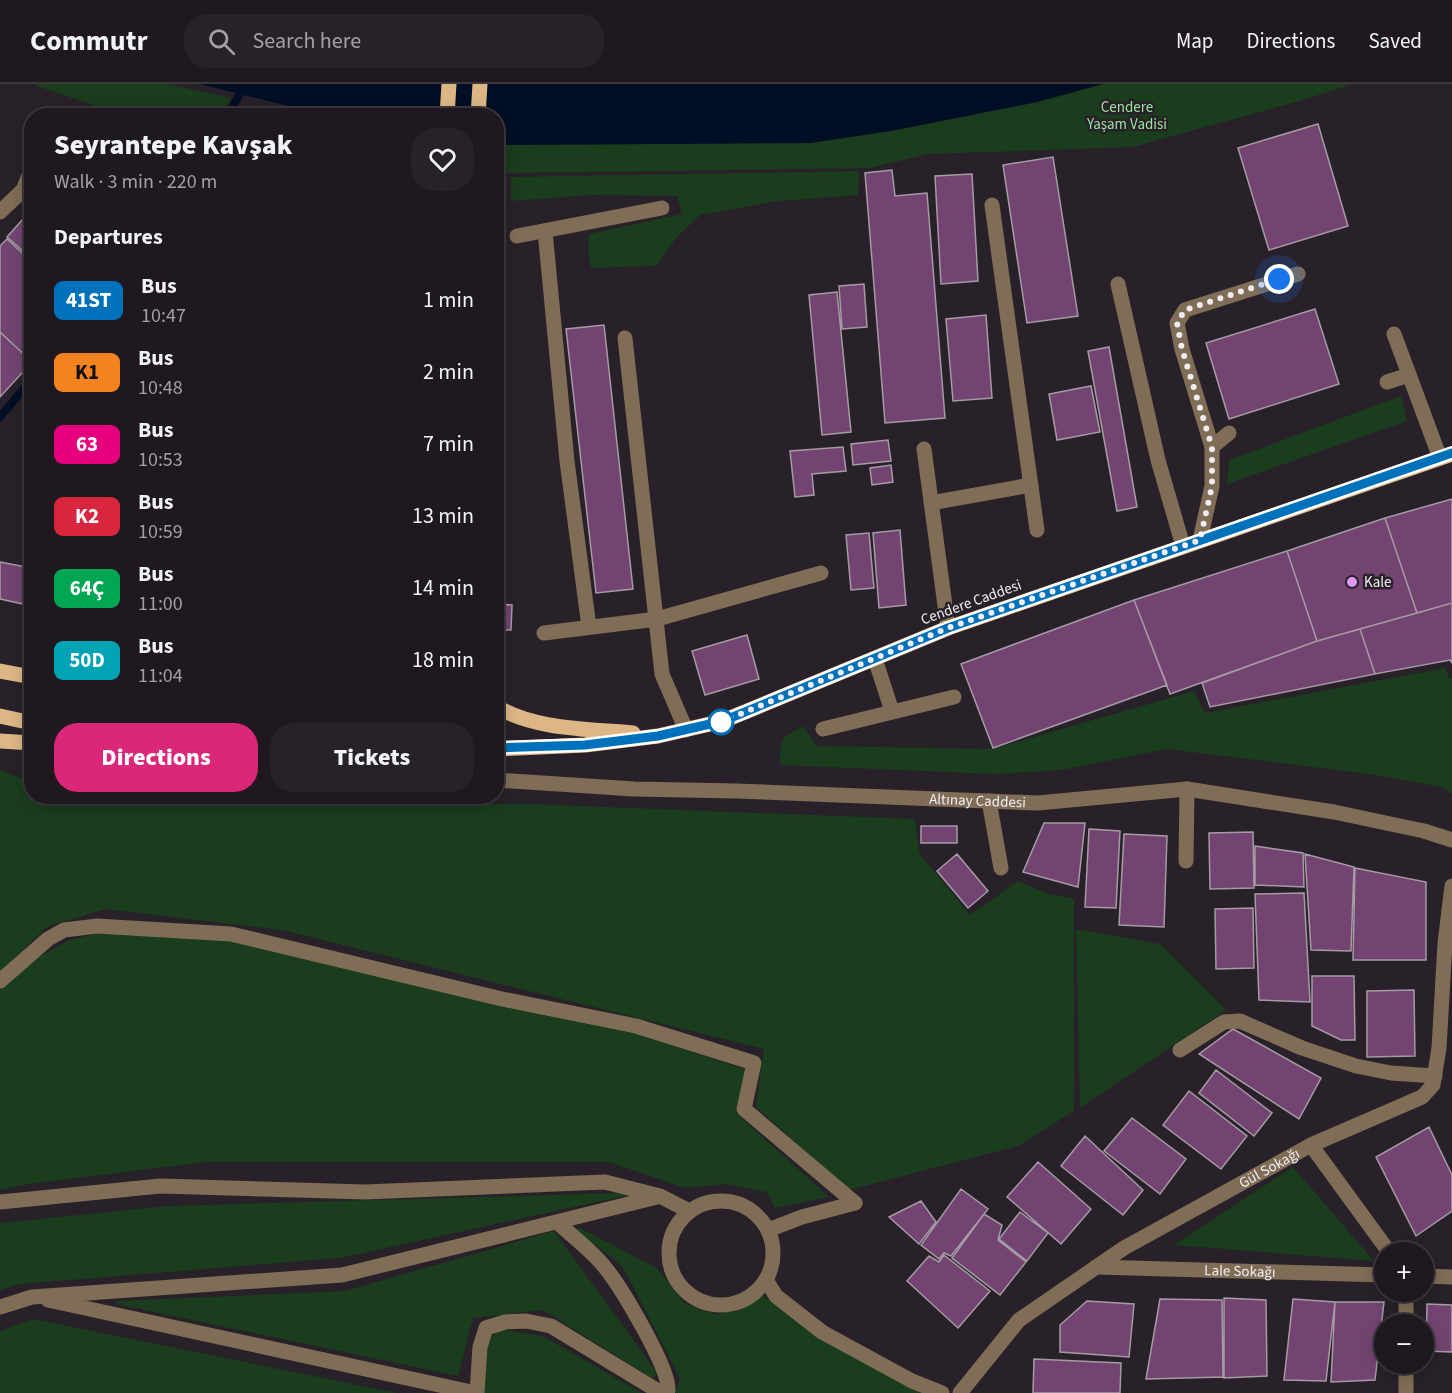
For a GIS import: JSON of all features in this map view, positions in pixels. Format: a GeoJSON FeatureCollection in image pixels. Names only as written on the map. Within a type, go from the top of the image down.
{"type":"FeatureCollection","features":[{"type":"Feature","properties":{"kind":"main road"},"geometry":{"type":"LineString","coordinates":[[448,108],[449,84]]}},
{"type":"Feature","properties":{"kind":"main road"},"geometry":{"type":"LineString","coordinates":[[478,108],[480,84]]}},
{"type":"Feature","properties":{"kind":"main road","name":"Cendere Caddesi"},"geometry":{"type":"LineString","coordinates":[[504,748],[585,745],[658,736],[723,721],[948,628],[1446,456]]}},
{"type":"Feature","properties":{"kind":"main road"},"geometry":{"type":"LineString","coordinates":[[0,671],[24,676]]}},
{"type":"Feature","properties":{"kind":"main road"},"geometry":{"type":"LineString","coordinates":[[504,711],[534,721],[658,736]]}},
{"type":"Feature","properties":{"kind":"main road"},"geometry":{"type":"LineString","coordinates":[[0,716],[24,721]]}},
{"type":"Feature","properties":{"kind":"main road"},"geometry":{"type":"LineString","coordinates":[[0,741],[24,742]]}},
{"type":"Feature","properties":{"kind":"street"},"geometry":{"type":"LineString","coordinates":[[0,212],[24,188]]}},
{"type":"Feature","properties":{"kind":"street"},"geometry":{"type":"LineString","coordinates":[[992,205],[1037,530]]}},
{"type":"Feature","properties":{"kind":"street"},"geometry":{"type":"LineString","coordinates":[[517,236],[662,208]]}},
{"type":"Feature","properties":{"kind":"street"},"geometry":{"type":"LineString","coordinates":[[545,231],[567,461],[589,627]]}},
{"type":"Feature","properties":{"kind":"street"},"geometry":{"type":"LineString","coordinates":[[1200,540],[1212,486],[1212,447],[1182,349],[1177,323],[1185,310],[1298,274]]}},
{"type":"Feature","properties":{"kind":"street"},"geometry":{"type":"LineString","coordinates":[[1219,281],[1223,297]]}},
{"type":"Feature","properties":{"kind":"street"},"geometry":{"type":"LineString","coordinates":[[1118,284],[1158,460],[1183,546]]}},
{"type":"Feature","properties":{"kind":"street"},"geometry":{"type":"LineString","coordinates":[[1394,334],[1409,375],[1446,456]]}},
{"type":"Feature","properties":{"kind":"street"},"geometry":{"type":"LineString","coordinates":[[625,338],[662,674],[686,730]]}},
{"type":"Feature","properties":{"kind":"street"},"geometry":{"type":"LineString","coordinates":[[1387,382],[1409,375]]}},
{"type":"Feature","properties":{"kind":"street"},"geometry":{"type":"LineString","coordinates":[[1212,447],[1229,433]]}},
{"type":"Feature","properties":{"kind":"street"},"geometry":{"type":"LineString","coordinates":[[924,450],[948,628]]}},
{"type":"Feature","properties":{"kind":"street"},"geometry":{"type":"LineString","coordinates":[[931,503],[1031,485]]}},
{"type":"Feature","properties":{"kind":"street"},"geometry":{"type":"LineString","coordinates":[[544,633],[657,619],[821,573]]}},
{"type":"Feature","properties":{"kind":"street"},"geometry":{"type":"LineString","coordinates":[[875,659],[892,711]]}},
{"type":"Feature","properties":{"kind":"street"},"geometry":{"type":"LineString","coordinates":[[823,729],[954,697]]}},
{"type":"Feature","properties":{"kind":"street","name":"Altınay Caddesi"},"geometry":{"type":"LineString","coordinates":[[504,781],[634,789],[736,790],[1038,803],[1186,789],[1334,812],[1424,831],[1452,840]]}},
{"type":"Feature","properties":{"kind":"street"},"geometry":{"type":"LineString","coordinates":[[1186,789],[1186,861]]}},
{"type":"Feature","properties":{"kind":"street"},"geometry":{"type":"LineString","coordinates":[[989,801],[1001,868]]}},
{"type":"Feature","properties":{"kind":"street","name":"Gül Sokağı"},"geometry":{"type":"LineString","coordinates":[[960,1393],[1019,1320],[1124,1248],[1311,1145],[1422,1097],[1433,1085],[1446,1048],[1445,943],[1452,886]]}},
{"type":"Feature","properties":{"kind":"street"},"geometry":{"type":"LineString","coordinates":[[0,981],[48,939],[64,930],[98,926],[231,934],[502,999],[636,1026],[753,1063],[744,1109],[855,1203],[802,1217],[768,1230]]}},
{"type":"Feature","properties":{"kind":"street"},"geometry":{"type":"LineString","coordinates":[[1180,1050],[1224,1022],[1240,1021],[1302,1048],[1356,1066],[1391,1073],[1435,1076]]}},
{"type":"Feature","properties":{"kind":"street"},"geometry":{"type":"LineString","coordinates":[[1311,1145],[1382,1242]]}},
{"type":"Feature","properties":{"kind":"street"},"geometry":{"type":"LineString","coordinates":[[0,1202],[159,1186],[365,1192],[605,1182],[660,1196],[689,1211]]}},
{"type":"Feature","properties":{"kind":"street"},"geometry":{"type":"LineString","coordinates":[[0,1307],[32,1297],[342,1275],[660,1196]]}},
{"type":"Feature","properties":{"kind":"street"},"geometry":{"type":"LineString","coordinates":[[717,1200],[747,1207],[759,1217],[768,1230],[773,1246],[772,1264],[766,1280],[755,1293],[741,1302],[724,1306],[708,1304],[692,1298],[680,1287],[672,1272],[668,1255],[670,1239],[677,1223],[689,1211],[702,1203],[717,1200]]}},
{"type":"Feature","properties":{"kind":"street"},"geometry":{"type":"LineString","coordinates":[[32,1297],[477,1393],[480,1347],[486,1328],[505,1322],[526,1321],[551,1326],[658,1391],[668,1390],[669,1382],[656,1355],[630,1305],[606,1268],[556,1222]]}},
{"type":"Feature","properties":{"kind":"street","name":"Lale Sokağı"},"geometry":{"type":"LineString","coordinates":[[1096,1268],[1374,1275]]}},
{"type":"Feature","properties":{"kind":"street"},"geometry":{"type":"LineString","coordinates":[[1434,1276],[1452,1277]]}},
{"type":"Feature","properties":{"kind":"street"},"geometry":{"type":"LineString","coordinates":[[766,1280],[776,1296],[822,1332],[912,1381],[942,1393]]}},
{"type":"Feature","properties":{"kind":"street"},"geometry":{"type":"LineString","coordinates":[[1406,1374],[1406,1393]]}},
{"type":"Feature","properties":{"kind":"green space"},"geometry":{"type":"Polygon","coordinates":[[[37,84],[167,84],[231,98],[225,108],[102,108],[37,86],[37,84]]]}},
{"type":"Feature","properties":{"kind":"green space","name":"Cendere Yaşam Vadisi"},"geometry":{"type":"Polygon","coordinates":[[[1103,84],[1353,84],[1133,147],[927,154],[870,168],[504,173],[505,145],[810,143],[891,131],[1037,102],[1103,84]]]}},
{"type":"Feature","properties":{"kind":"green space"},"geometry":{"type":"Polygon","coordinates":[[[859,171],[858,195],[778,201],[700,215],[676,238],[656,266],[591,268],[588,251],[589,234],[682,214],[677,196],[590,195],[511,201],[511,177],[859,171]]]}},
{"type":"Feature","properties":{"kind":"green space"},"geometry":{"type":"Polygon","coordinates":[[[1401,396],[1407,421],[1227,484],[1229,460],[1401,396]]]}},
{"type":"Feature","properties":{"kind":"green space"},"geometry":{"type":"Polygon","coordinates":[[[1445,668],[1449,678],[1452,678],[1452,794],[1441,787],[1376,775],[1167,749],[1062,770],[995,774],[780,765],[783,738],[803,726],[817,746],[993,749],[1194,691],[1205,713],[1445,668]]]}},
{"type":"Feature","properties":{"kind":"green space"},"geometry":{"type":"Polygon","coordinates":[[[0,770],[24,779],[24,804],[529,804],[915,819],[919,853],[970,915],[1018,881],[1049,894],[1074,899],[1074,1111],[1018,1146],[849,1190],[756,1107],[764,1049],[282,930],[106,909],[48,926],[0,972],[0,770]]]}},
{"type":"Feature","properties":{"kind":"green space"},"geometry":{"type":"Polygon","coordinates":[[[1076,929],[1160,944],[1226,1010],[1080,1108],[1076,929]]]}},
{"type":"Feature","properties":{"kind":"green space"},"geometry":{"type":"Polygon","coordinates":[[[103,932],[222,937],[286,955],[406,983],[632,1032],[746,1070],[736,1113],[829,1197],[775,1208],[767,1192],[727,1184],[685,1188],[609,1162],[205,1162],[28,1184],[0,1190],[0,988],[30,962],[69,940],[103,932]]]}},
{"type":"Feature","properties":{"kind":"green space"},"geometry":{"type":"Polygon","coordinates":[[[1293,1167],[1374,1261],[1174,1245],[1293,1167]]]}},
{"type":"Feature","properties":{"kind":"green space"},"geometry":{"type":"Polygon","coordinates":[[[625,1193],[629,1195],[340,1258],[20,1284],[0,1290],[0,1223],[168,1206],[625,1193]]]}},
{"type":"Feature","properties":{"kind":"green space"},"geometry":{"type":"Polygon","coordinates":[[[578,1227],[657,1268],[685,1304],[714,1314],[739,1311],[763,1296],[920,1393],[676,1393],[680,1378],[623,1267],[577,1230],[578,1227]]]}},
{"type":"Feature","properties":{"kind":"green space"},"geometry":{"type":"Polygon","coordinates":[[[554,1231],[658,1374],[652,1378],[543,1310],[473,1318],[458,1376],[116,1304],[117,1301],[345,1291],[554,1231]]]}},
{"type":"Feature","properties":{"kind":"green space"},"geometry":{"type":"Polygon","coordinates":[[[33,1319],[397,1393],[0,1393],[0,1331],[33,1319]]]}},
{"type":"Feature","properties":{"kind":"green space"},"geometry":{"type":"Polygon","coordinates":[[[498,1329],[543,1336],[642,1393],[484,1393],[488,1342],[498,1329]]]}},
{"type":"Feature","properties":{"kind":"water"},"geometry":{"type":"Polygon","coordinates":[[[199,84],[1103,84],[1037,102],[891,131],[810,143],[505,145],[504,108],[297,108],[199,84]]]}},
{"type":"Feature","properties":{"kind":"building"},"geometry":{"type":"Polygon","coordinates":[[[1318,124],[1348,226],[1269,250],[1238,148],[1318,124]]]}},
{"type":"Feature","properties":{"kind":"building"},"geometry":{"type":"Polygon","coordinates":[[[1053,157],[1078,316],[1027,323],[1003,165],[1053,157]]]}},
{"type":"Feature","properties":{"kind":"building"},"geometry":{"type":"Polygon","coordinates":[[[892,170],[895,196],[927,193],[945,418],[885,423],[865,173],[892,170]]]}},
{"type":"Feature","properties":{"kind":"building"},"geometry":{"type":"Polygon","coordinates":[[[972,174],[978,281],[941,284],[935,176],[972,174]]]}},
{"type":"Feature","properties":{"kind":"building"},"geometry":{"type":"Polygon","coordinates":[[[24,218],[24,252],[7,237],[24,218]]]}},
{"type":"Feature","properties":{"kind":"building"},"geometry":{"type":"Polygon","coordinates":[[[7,239],[24,255],[24,354],[0,332],[0,246],[7,239]]]}},
{"type":"Feature","properties":{"kind":"building"},"geometry":{"type":"Polygon","coordinates":[[[864,284],[867,327],[842,329],[839,286],[864,284]]]}},
{"type":"Feature","properties":{"kind":"building"},"geometry":{"type":"Polygon","coordinates":[[[837,292],[851,432],[822,435],[809,295],[837,292]]]}},
{"type":"Feature","properties":{"kind":"building"},"geometry":{"type":"Polygon","coordinates":[[[1315,309],[1339,384],[1229,419],[1206,343],[1315,309]]]}},
{"type":"Feature","properties":{"kind":"building"},"geometry":{"type":"Polygon","coordinates":[[[986,315],[992,398],[953,401],[946,319],[986,315]]]}},
{"type":"Feature","properties":{"kind":"building"},"geometry":{"type":"Polygon","coordinates":[[[604,325],[633,589],[596,593],[566,329],[604,325]]]}},
{"type":"Feature","properties":{"kind":"building"},"geometry":{"type":"Polygon","coordinates":[[[0,332],[24,354],[24,371],[0,397],[0,332]]]}},
{"type":"Feature","properties":{"kind":"building"},"geometry":{"type":"Polygon","coordinates":[[[1109,347],[1137,507],[1117,511],[1088,351],[1109,347]]]}},
{"type":"Feature","properties":{"kind":"building"},"geometry":{"type":"Polygon","coordinates":[[[1091,386],[1100,432],[1057,440],[1049,394],[1091,386]]]}},
{"type":"Feature","properties":{"kind":"building"},"geometry":{"type":"Polygon","coordinates":[[[888,440],[891,461],[853,465],[851,444],[888,440]]]}},
{"type":"Feature","properties":{"kind":"building"},"geometry":{"type":"Polygon","coordinates":[[[843,447],[846,471],[812,474],[814,495],[795,497],[790,451],[843,447]]]}},
{"type":"Feature","properties":{"kind":"building"},"geometry":{"type":"Polygon","coordinates":[[[891,465],[893,482],[872,485],[870,468],[891,465]]]}},
{"type":"Feature","properties":{"kind":"building","name":"Kale"},"geometry":{"type":"Polygon","coordinates":[[[1452,499],[1452,603],[1417,613],[1385,518],[1452,499]]]}},
{"type":"Feature","properties":{"kind":"building","name":"Kale"},"geometry":{"type":"Polygon","coordinates":[[[1385,518],[1417,613],[1317,641],[1287,551],[1385,518]]]}},
{"type":"Feature","properties":{"kind":"building"},"geometry":{"type":"Polygon","coordinates":[[[900,530],[906,605],[879,608],[873,533],[900,530]]]}},
{"type":"Feature","properties":{"kind":"building"},"geometry":{"type":"Polygon","coordinates":[[[869,533],[874,588],[851,590],[846,535],[869,533]]]}},
{"type":"Feature","properties":{"kind":"building"},"geometry":{"type":"Polygon","coordinates":[[[1287,551],[1317,641],[1170,694],[1134,600],[1287,551]]]}},
{"type":"Feature","properties":{"kind":"building"},"geometry":{"type":"Polygon","coordinates":[[[0,562],[24,566],[24,604],[0,599],[0,562]]]}},
{"type":"Feature","properties":{"kind":"building"},"geometry":{"type":"Polygon","coordinates":[[[1134,600],[1167,685],[993,748],[961,664],[1134,600]]]}},
{"type":"Feature","properties":{"kind":"building"},"geometry":{"type":"Polygon","coordinates":[[[1452,603],[1452,663],[1450,660],[1375,674],[1360,629],[1452,603]]]}},
{"type":"Feature","properties":{"kind":"building"},"geometry":{"type":"Polygon","coordinates":[[[504,604],[512,605],[511,630],[504,630],[504,604]]]}},
{"type":"Feature","properties":{"kind":"building"},"geometry":{"type":"Polygon","coordinates":[[[1360,629],[1375,674],[1210,707],[1202,683],[1317,641],[1360,629]]]}},
{"type":"Feature","properties":{"kind":"building"},"geometry":{"type":"Polygon","coordinates":[[[747,635],[759,679],[705,695],[692,651],[747,635]]]}},
{"type":"Feature","properties":{"kind":"building"},"geometry":{"type":"Polygon","coordinates":[[[1044,823],[1085,823],[1078,887],[1023,872],[1044,823]]]}},
{"type":"Feature","properties":{"kind":"building"},"geometry":{"type":"Polygon","coordinates":[[[921,826],[957,826],[957,843],[921,843],[921,826]]]}},
{"type":"Feature","properties":{"kind":"building"},"geometry":{"type":"Polygon","coordinates":[[[1089,829],[1120,831],[1116,908],[1085,907],[1089,829]]]}},
{"type":"Feature","properties":{"kind":"building"},"geometry":{"type":"Polygon","coordinates":[[[1253,832],[1254,888],[1210,889],[1209,833],[1253,832]]]}},
{"type":"Feature","properties":{"kind":"building"},"geometry":{"type":"Polygon","coordinates":[[[1124,834],[1167,836],[1164,927],[1119,925],[1124,834]]]}},
{"type":"Feature","properties":{"kind":"building"},"geometry":{"type":"Polygon","coordinates":[[[1255,846],[1303,853],[1304,887],[1255,885],[1255,846]]]}},
{"type":"Feature","properties":{"kind":"building"},"geometry":{"type":"Polygon","coordinates":[[[957,854],[988,891],[968,908],[937,871],[957,854]]]}},
{"type":"Feature","properties":{"kind":"building"},"geometry":{"type":"Polygon","coordinates":[[[1305,854],[1354,867],[1351,951],[1311,950],[1305,854]]]}},
{"type":"Feature","properties":{"kind":"building"},"geometry":{"type":"Polygon","coordinates":[[[1355,868],[1426,882],[1426,960],[1353,960],[1355,868]]]}},
{"type":"Feature","properties":{"kind":"building"},"geometry":{"type":"Polygon","coordinates":[[[1304,893],[1310,1002],[1259,1000],[1255,894],[1304,893]]]}},
{"type":"Feature","properties":{"kind":"building"},"geometry":{"type":"Polygon","coordinates":[[[1253,908],[1254,968],[1216,969],[1215,909],[1253,908]]]}},
{"type":"Feature","properties":{"kind":"building"},"geometry":{"type":"Polygon","coordinates":[[[1312,976],[1354,976],[1355,1040],[1341,1040],[1312,1026],[1312,976]]]}},
{"type":"Feature","properties":{"kind":"building"},"geometry":{"type":"Polygon","coordinates":[[[1414,990],[1415,1056],[1367,1057],[1367,991],[1414,990]]]}},
{"type":"Feature","properties":{"kind":"building"},"geometry":{"type":"Polygon","coordinates":[[[1233,1029],[1321,1078],[1299,1119],[1199,1054],[1233,1029]]]}},
{"type":"Feature","properties":{"kind":"building"},"geometry":{"type":"Polygon","coordinates":[[[1216,1070],[1272,1113],[1254,1136],[1199,1093],[1216,1070]]]}},
{"type":"Feature","properties":{"kind":"building"},"geometry":{"type":"Polygon","coordinates":[[[1189,1091],[1247,1136],[1221,1169],[1163,1125],[1189,1091]]]}},
{"type":"Feature","properties":{"kind":"building"},"geometry":{"type":"Polygon","coordinates":[[[1132,1118],[1186,1159],[1160,1194],[1104,1151],[1132,1118]]]}},
{"type":"Feature","properties":{"kind":"building"},"geometry":{"type":"Polygon","coordinates":[[[1429,1127],[1452,1175],[1452,1211],[1416,1236],[1376,1157],[1429,1127]]]}},
{"type":"Feature","properties":{"kind":"building"},"geometry":{"type":"Polygon","coordinates":[[[1085,1136],[1143,1190],[1123,1215],[1061,1166],[1085,1136]]]}},
{"type":"Feature","properties":{"kind":"building"},"geometry":{"type":"Polygon","coordinates":[[[1038,1162],[1091,1209],[1061,1244],[1007,1197],[1038,1162]]]}},
{"type":"Feature","properties":{"kind":"building"},"geometry":{"type":"Polygon","coordinates":[[[961,1189],[988,1209],[951,1256],[944,1253],[939,1259],[921,1245],[961,1189]]]}},
{"type":"Feature","properties":{"kind":"building"},"geometry":{"type":"Polygon","coordinates":[[[921,1201],[936,1222],[919,1244],[889,1217],[921,1201]]]}},
{"type":"Feature","properties":{"kind":"building"},"geometry":{"type":"Polygon","coordinates":[[[1020,1212],[1048,1233],[1027,1261],[999,1239],[1020,1212]]]}},
{"type":"Feature","properties":{"kind":"building"},"geometry":{"type":"Polygon","coordinates":[[[984,1214],[1002,1225],[998,1240],[1026,1262],[1000,1295],[952,1258],[984,1214]]]}},
{"type":"Feature","properties":{"kind":"building"},"geometry":{"type":"Polygon","coordinates":[[[944,1255],[990,1291],[958,1328],[907,1281],[929,1256],[939,1262],[944,1255]]]}},
{"type":"Feature","properties":{"kind":"building"},"geometry":{"type":"Polygon","coordinates":[[[1224,1298],[1266,1300],[1267,1376],[1224,1378],[1224,1298]]]}},
{"type":"Feature","properties":{"kind":"building"},"geometry":{"type":"Polygon","coordinates":[[[1160,1299],[1222,1300],[1223,1377],[1146,1379],[1160,1299]]]}},
{"type":"Feature","properties":{"kind":"building"},"geometry":{"type":"Polygon","coordinates":[[[1293,1299],[1335,1302],[1326,1381],[1284,1380],[1293,1299]]]}},
{"type":"Feature","properties":{"kind":"building"},"geometry":{"type":"Polygon","coordinates":[[[1087,1301],[1134,1304],[1129,1357],[1060,1352],[1060,1325],[1087,1301]]]}},
{"type":"Feature","properties":{"kind":"building"},"geometry":{"type":"Polygon","coordinates":[[[1335,1302],[1384,1302],[1383,1314],[1374,1314],[1375,1380],[1331,1382],[1335,1302]]]}},
{"type":"Feature","properties":{"kind":"building"},"geometry":{"type":"Polygon","coordinates":[[[1427,1304],[1452,1305],[1452,1352],[1434,1351],[1434,1314],[1427,1314],[1427,1304]]]}},
{"type":"Feature","properties":{"kind":"building"},"geometry":{"type":"Polygon","coordinates":[[[1034,1359],[1121,1363],[1120,1393],[1033,1393],[1034,1359]]]}},
{"type":"Feature","properties":{"kind":"waterway"},"geometry":{"type":"LineString","coordinates":[[232,108],[245,84]]}},
{"type":"Feature","properties":{"kind":"waterway"},"geometry":{"type":"LineString","coordinates":[[0,417],[24,388]]}},
{"type":"Feature","properties":{"kind":"bus line","name":"41ST"},"geometry":{"type":"LineString","coordinates":[[504,748],[585,745],[658,736],[723,721],[948,628],[1452,453]]}},
{"type":"Feature","properties":{"kind":"place","name":"Kale"},"geometry":{"type":"Point","coordinates":[1352,582]}},
{"type":"Feature","properties":{"kind":"route"},"geometry":{"type":"LineString","coordinates":[[721,722],[948,628],[1200,540],[1212,486],[1212,447],[1182,349],[1177,323],[1185,310],[1279,279]]}}]}
